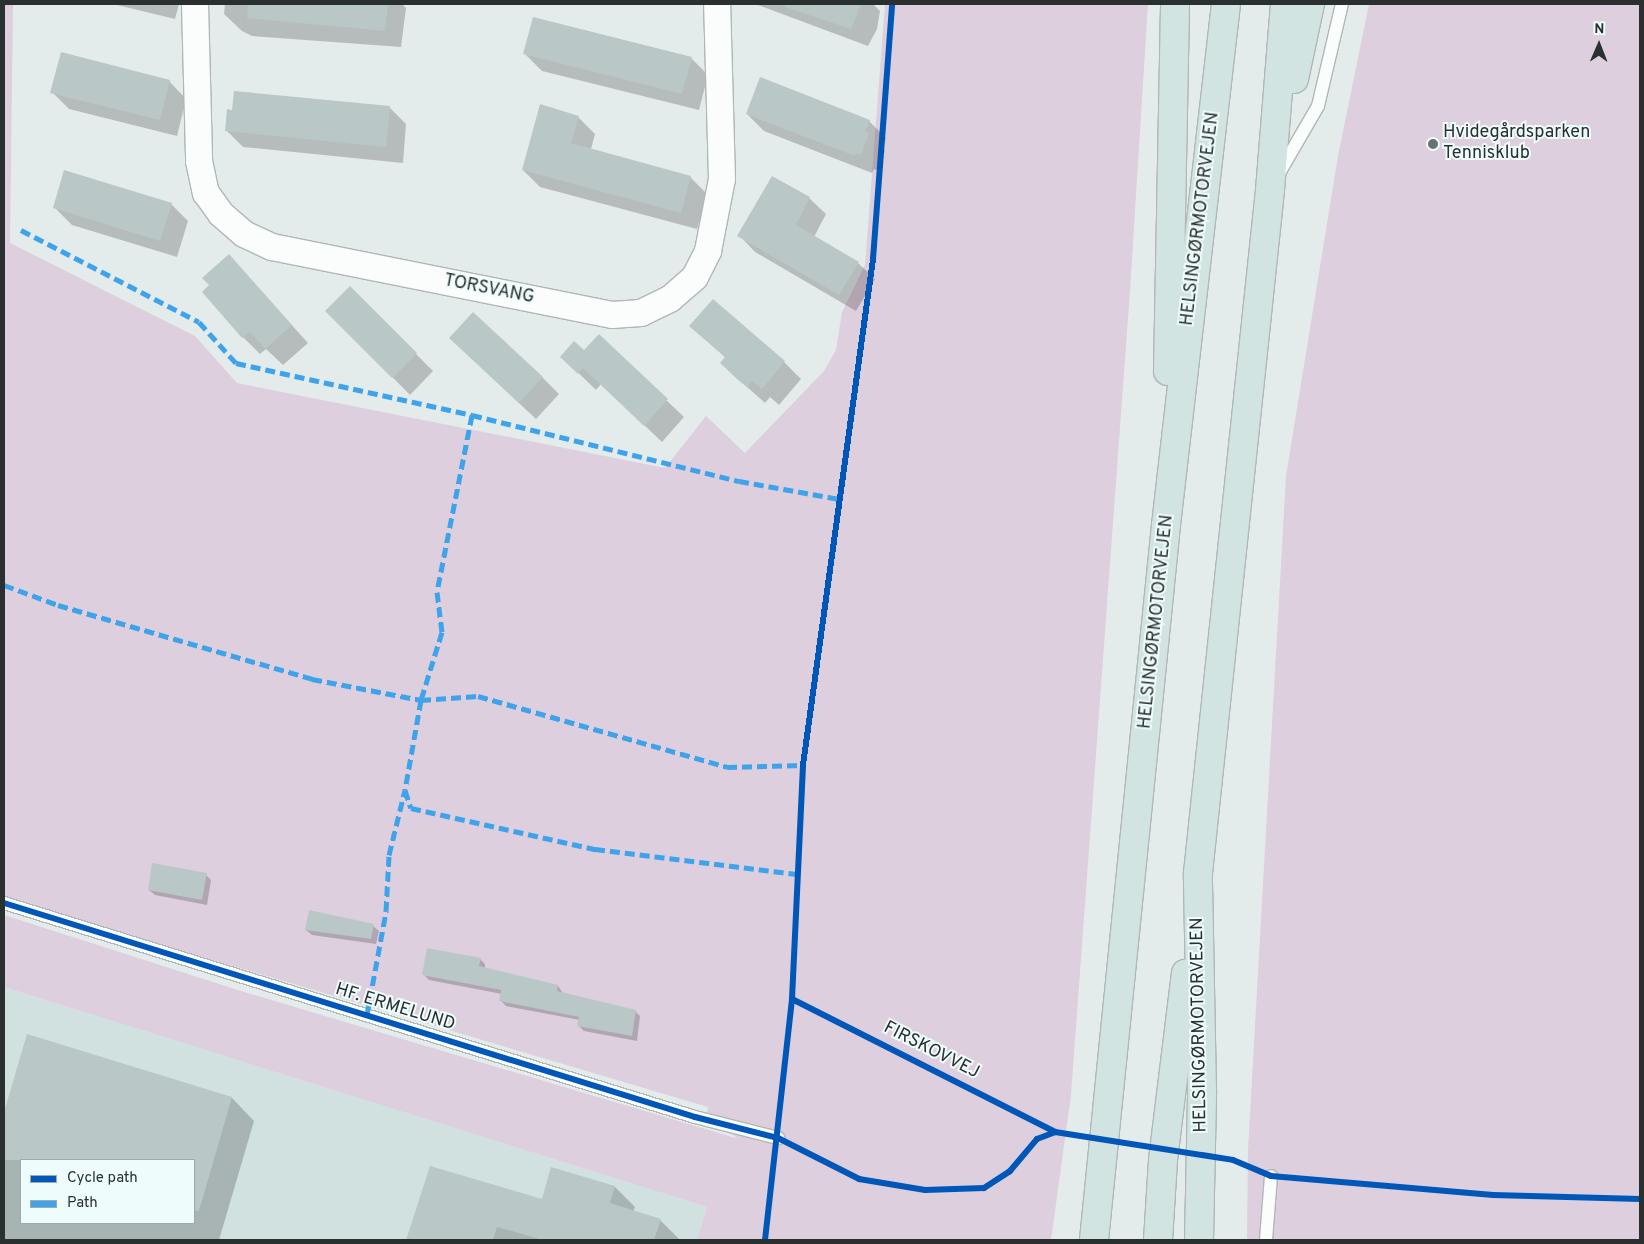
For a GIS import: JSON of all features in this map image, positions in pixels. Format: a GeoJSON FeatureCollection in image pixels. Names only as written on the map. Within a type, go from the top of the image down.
{"type":"FeatureCollection","features":[{"type":"Feature","properties":{"kind":"highway"},"geometry":{"type":"LineString","coordinates":[[1166,525],[1175,4]]}},
{"type":"Feature","properties":{"kind":"highway","name":"HELSINGØRMOTORVEJEN"},"geometry":{"type":"LineString","coordinates":[[1094,1240],[1166,525],[1226,4]]}},
{"type":"Feature","properties":{"kind":"highway","name":"HELSINGØRMOTORVEJEN"},"geometry":{"type":"LineString","coordinates":[[1199,1240],[1202,1091],[1198,873],[1270,190],[1285,4]]}},
{"type":"Feature","properties":{"kind":"highway"},"geometry":{"type":"LineString","coordinates":[[1270,190],[1310,4]]}},
{"type":"Feature","properties":{"kind":"highway"},"geometry":{"type":"LineString","coordinates":[[1158,1240],[1163,1160],[1198,873]]}},
{"type":"Feature","properties":{"kind":"street","name":"TORSVANG"},"geometry":{"type":"LineString","coordinates":[[195,4],[199,161],[206,193],[222,214],[244,234],[272,247],[612,315],[641,312],[670,300],[694,277],[708,251],[722,179],[717,4]]}},
{"type":"Feature","properties":{"kind":"lane"},"geometry":{"type":"LineString","coordinates":[[1270,190],[1318,106],[1342,4]]}},
{"type":"Feature","properties":{"kind":"lane","name":"HF. ERMELUND"},"geometry":{"type":"LineString","coordinates":[[4,903],[695,1117],[778,1138]]}},
{"type":"Feature","properties":{"kind":"lane"},"geometry":{"type":"LineString","coordinates":[[1266,1240],[1271,1176]]}},
{"type":"Feature","properties":{"kind":"shaded area"},"geometry":{"type":"Polygon","coordinates":[[[4,4],[13,4],[10,243],[195,336],[237,383],[665,468],[706,416],[745,453],[824,371],[836,350],[842,312],[865,265],[885,4],[1148,4],[1130,291],[1071,1095],[1051,1240],[697,1240],[707,1207],[4,987],[4,915],[241,991],[739,1139],[706,1119],[708,1107],[4,898],[4,4]]]}},
{"type":"Feature","properties":{"kind":"shaded area"},"geometry":{"type":"Polygon","coordinates":[[[1369,4],[1640,4],[1640,1240],[1247,1240],[1248,1150],[1286,476],[1338,156],[1369,4]]]}},
{"type":"Feature","properties":{"kind":"shaded area"},"geometry":{"type":"Polygon","coordinates":[[[4,987],[707,1207],[697,1240],[4,1240],[4,987]]]}},
{"type":"Feature","properties":{"kind":"building"},"geometry":{"type":"Polygon","coordinates":[[[248,4],[388,4],[385,31],[247,18],[248,4]]]}},
{"type":"Feature","properties":{"kind":"building"},"geometry":{"type":"Polygon","coordinates":[[[785,4],[861,4],[851,29],[785,7],[785,4]]]}},
{"type":"Feature","properties":{"kind":"building"},"geometry":{"type":"Polygon","coordinates":[[[533,17],[692,57],[682,94],[523,54],[533,17]]]}},
{"type":"Feature","properties":{"kind":"building"},"geometry":{"type":"Polygon","coordinates":[[[61,52],[170,80],[160,120],[50,93],[61,52]]]}},
{"type":"Feature","properties":{"kind":"building"},"geometry":{"type":"Polygon","coordinates":[[[760,77],[870,120],[865,132],[869,133],[861,155],[856,153],[855,156],[746,114],[760,77]]]}},
{"type":"Feature","properties":{"kind":"building"},"geometry":{"type":"Polygon","coordinates":[[[234,91],[390,106],[386,147],[225,131],[227,109],[232,110],[234,91]]]}},
{"type":"Feature","properties":{"kind":"building"},"geometry":{"type":"Polygon","coordinates":[[[540,104],[579,116],[571,143],[691,176],[681,213],[522,170],[540,104]]]}},
{"type":"Feature","properties":{"kind":"building"},"geometry":{"type":"Polygon","coordinates":[[[64,170],[172,203],[160,241],[53,208],[64,170]]]}},
{"type":"Feature","properties":{"kind":"building"},"geometry":{"type":"Polygon","coordinates":[[[772,176],[810,197],[796,225],[859,262],[839,295],[737,236],[772,176]]]}},
{"type":"Feature","properties":{"kind":"building"},"geometry":{"type":"Polygon","coordinates":[[[229,254],[292,325],[265,349],[250,332],[242,338],[202,292],[209,285],[202,278],[229,254]]]}},
{"type":"Feature","properties":{"kind":"building"},"geometry":{"type":"Polygon","coordinates":[[[350,286],[417,353],[392,378],[325,311],[350,286]]]}},
{"type":"Feature","properties":{"kind":"building"},"geometry":{"type":"Polygon","coordinates":[[[713,299],[785,361],[762,389],[752,381],[747,387],[737,379],[720,363],[725,357],[689,326],[713,299]]]}},
{"type":"Feature","properties":{"kind":"building"},"geometry":{"type":"Polygon","coordinates":[[[473,312],[543,377],[519,403],[449,338],[473,312]]]}},
{"type":"Feature","properties":{"kind":"building"},"geometry":{"type":"Polygon","coordinates":[[[599,334],[668,399],[644,426],[583,368],[578,374],[560,357],[574,341],[584,350],[599,334]]]}},
{"type":"Feature","properties":{"kind":"building"},"geometry":{"type":"Polygon","coordinates":[[[152,863],[207,873],[202,900],[148,890],[152,863]]]}},
{"type":"Feature","properties":{"kind":"building"},"geometry":{"type":"Polygon","coordinates":[[[309,910],[374,924],[371,939],[305,930],[309,910]]]}},
{"type":"Feature","properties":{"kind":"building"},"geometry":{"type":"Polygon","coordinates":[[[427,948],[481,958],[479,966],[558,985],[557,991],[636,1010],[632,1036],[577,1026],[579,1017],[499,1001],[501,990],[422,975],[427,948]]]}},
{"type":"Feature","properties":{"kind":"building"},"geometry":{"type":"Polygon","coordinates":[[[27,1034],[232,1097],[199,1211],[195,1210],[195,1159],[4,1160],[4,1112],[27,1034]]]}},
{"type":"Feature","properties":{"kind":"building"},"geometry":{"type":"Polygon","coordinates":[[[430,1166],[542,1199],[551,1167],[615,1186],[610,1203],[661,1219],[654,1240],[543,1240],[497,1227],[493,1240],[406,1240],[430,1166]]]}},
{"type":"Feature","properties":{"kind":"marked path"},"geometry":{"type":"LineString","coordinates":[[21,230],[199,322],[236,363],[472,415],[739,481],[839,499]]}},
{"type":"Feature","properties":{"kind":"marked path"},"geometry":{"type":"LineString","coordinates":[[472,415],[437,592],[442,632],[421,700],[405,790],[411,808],[595,849],[796,874]]}},
{"type":"Feature","properties":{"kind":"marked path"},"geometry":{"type":"LineString","coordinates":[[4,585],[58,605],[312,679],[421,700],[478,696],[727,767],[803,765]]}},
{"type":"Feature","properties":{"kind":"marked path"},"geometry":{"type":"LineString","coordinates":[[367,1015],[386,911],[389,855],[405,790]]}},
{"type":"Feature","properties":{"kind":"cycle path"},"geometry":{"type":"LineString","coordinates":[[765,1240],[792,999],[803,765],[873,259],[892,4]]}},
{"type":"Feature","properties":{"kind":"cycle path"},"geometry":{"type":"LineString","coordinates":[[4,903],[695,1117],[778,1138],[859,1179],[925,1190],[984,1188],[1010,1171],[1037,1139],[1055,1132],[1233,1160],[1271,1176],[1493,1195],[1640,1199]]}},
{"type":"Feature","properties":{"kind":"cycle path","name":"FIRSKOVVEJ"},"geometry":{"type":"LineString","coordinates":[[792,999],[1055,1132]]}},
{"type":"Feature","properties":{"kind":"place","name":"Hvidegårdsparken Tennisklub"},"geometry":{"type":"Point","coordinates":[1433,144]}}]}
